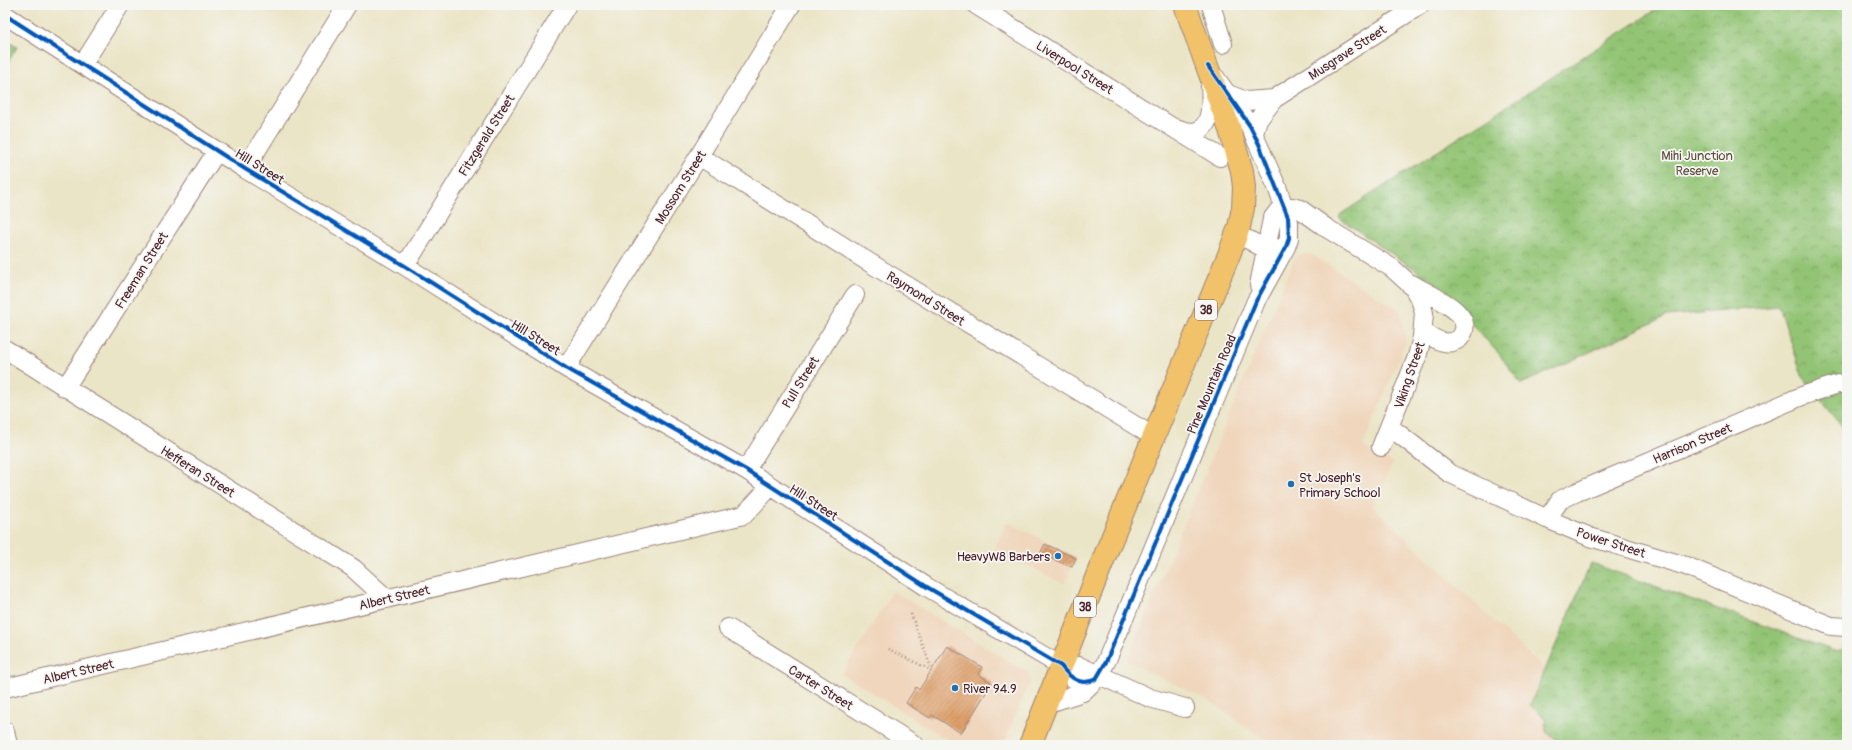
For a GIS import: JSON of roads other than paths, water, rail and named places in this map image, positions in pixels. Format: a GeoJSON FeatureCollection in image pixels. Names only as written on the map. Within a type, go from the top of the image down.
{"type":"FeatureCollection","features":[{"type":"Feature","properties":{"kind":"main road","name":"38"},"geometry":{"type":"LineString","coordinates":[[1030,745],[1236,236],[1244,199],[1242,171],[1230,130],[1185,5]]}},
{"type":"Feature","properties":{"kind":"street"},"geometry":{"type":"LineString","coordinates":[[83,64],[120,5]]}},
{"type":"Feature","properties":{"kind":"street"},"geometry":{"type":"LineString","coordinates":[[245,169],[347,5]]}},
{"type":"Feature","properties":{"kind":"street","name":"Fitzgerald Street"},"geometry":{"type":"LineString","coordinates":[[405,266],[567,5]]}},
{"type":"Feature","properties":{"kind":"street","name":"Mossom Street"},"geometry":{"type":"LineString","coordinates":[[566,368],[700,156],[791,5]]}},
{"type":"Feature","properties":{"kind":"street","name":"Liverpool Street"},"geometry":{"type":"LineString","coordinates":[[976,5],[1220,157]]}},
{"type":"Feature","properties":{"kind":"street"},"geometry":{"type":"LineString","coordinates":[[1211,5],[1223,44]]}},
{"type":"Feature","properties":{"kind":"street","name":"Musgrave Street"},"geometry":{"type":"LineString","coordinates":[[1254,133],[1258,120],[1274,99],[1420,5]]}},
{"type":"Feature","properties":{"kind":"street","name":"Hill Street"},"geometry":{"type":"LineString","coordinates":[[5,15],[245,169],[405,266],[566,368],[746,470],[927,587],[1061,666]]}},
{"type":"Feature","properties":{"kind":"street"},"geometry":{"type":"LineString","coordinates":[[1208,66],[1254,133],[1286,208],[1289,222],[1288,243]]}},
{"type":"Feature","properties":{"kind":"street","name":"Liverpool Street"},"geometry":{"type":"LineString","coordinates":[[1175,128],[1184,132],[1193,131],[1203,127],[1209,119],[1212,105],[1208,66]]}},
{"type":"Feature","properties":{"kind":"street","name":"Musgrave Street"},"geometry":{"type":"LineString","coordinates":[[1228,94],[1246,101],[1274,99]]}},
{"type":"Feature","properties":{"kind":"street","name":"Freeman Street"},"geometry":{"type":"LineString","coordinates":[[65,388],[217,151]]}},
{"type":"Feature","properties":{"kind":"street","name":"Raymond Street"},"geometry":{"type":"LineString","coordinates":[[700,156],[888,275],[1154,437]]}},
{"type":"Feature","properties":{"kind":"street","name":"Viking Street"},"geometry":{"type":"LineString","coordinates":[[1286,208],[1298,208],[1328,229],[1392,268],[1416,291],[1423,308],[1425,320],[1418,357],[1390,427],[1380,447]]}},
{"type":"Feature","properties":{"kind":"street","name":"Pine Mountain Road"},"geometry":{"type":"LineString","coordinates":[[1256,301],[1273,217],[1279,210],[1286,208]]}},
{"type":"Feature","properties":{"kind":"street"},"geometry":{"type":"LineString","coordinates":[[1236,236],[1249,240],[1267,250],[1288,243],[1302,230],[1315,227],[1328,229]]}},
{"type":"Feature","properties":{"kind":"street","name":"Pine Mountain Road"},"geometry":{"type":"LineString","coordinates":[[1046,704],[1083,692],[1098,676],[1109,654],[1256,301],[1288,243]]}},
{"type":"Feature","properties":{"kind":"street"},"geometry":{"type":"LineString","coordinates":[[1409,283],[1446,303],[1461,318],[1464,327],[1460,338],[1449,343],[1441,342],[1423,332]]}},
{"type":"Feature","properties":{"kind":"street","name":"Pull Street"},"geometry":{"type":"LineString","coordinates":[[746,470],[855,295]]}},
{"type":"Feature","properties":{"kind":"street","name":"Hefferan Street"},"geometry":{"type":"LineString","coordinates":[[5,349],[353,568],[387,599]]}},
{"type":"Feature","properties":{"kind":"street","name":"Harrison Street"},"geometry":{"type":"LineString","coordinates":[[1547,519],[1560,500],[1577,492],[1802,396],[1838,384],[1847,384]]}},
{"type":"Feature","properties":{"kind":"street","name":"Power Street"},"geometry":{"type":"LineString","coordinates":[[1390,427],[1449,473],[1547,519],[1590,537],[1686,566],[1830,626],[1847,627]]}},
{"type":"Feature","properties":{"kind":"street","name":"Albert Street"},"geometry":{"type":"LineString","coordinates":[[5,688],[744,515],[771,486]]}},
{"type":"Feature","properties":{"kind":"street","name":"Carter Street"},"geometry":{"type":"LineString","coordinates":[[728,628],[915,745]]}},
{"type":"Feature","properties":{"kind":"street"},"geometry":{"type":"LineString","coordinates":[[1061,666],[1069,676],[1075,680],[1091,682],[1098,676],[1156,700],[1184,708]]}},
{"type":"Feature","properties":{"kind":"street"},"geometry":{"type":"LineString","coordinates":[[5,731],[8,745]]}},
{"type":"Feature","properties":{"kind":"place","name":"St Joseph's Primary School"},"geometry":{"type":"Point","coordinates":[1291,484]}},
{"type":"Feature","properties":{"kind":"place","name":"HeavyW8 Barbers"},"geometry":{"type":"Point","coordinates":[1058,556]}},
{"type":"Feature","properties":{"kind":"place","name":"River 94.9"},"geometry":{"type":"Point","coordinates":[955,688]}},
{"type":"Feature","properties":{"kind":"park label","name":"Mihi Junction Reserve"},"geometry":{"type":"Point","coordinates":[1697,162]}}]}
